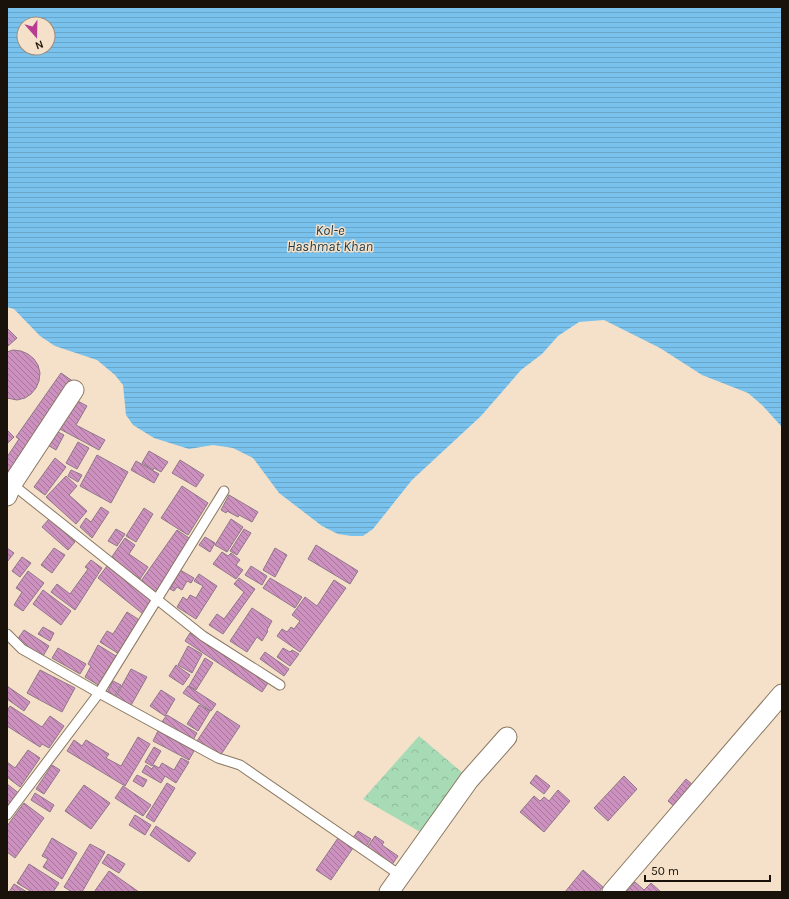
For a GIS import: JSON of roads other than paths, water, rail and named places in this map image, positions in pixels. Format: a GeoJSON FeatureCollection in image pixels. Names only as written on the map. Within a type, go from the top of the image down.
{"type":"FeatureCollection","features":[{"type":"Feature","properties":{"kind":"street"},"geometry":{"type":"LineString","coordinates":[[10,490],[74,390]]}},
{"type":"Feature","properties":{"kind":"street"},"geometry":{"type":"LineString","coordinates":[[612,892],[782,694]]}},
{"type":"Feature","properties":{"kind":"street"},"geometry":{"type":"LineString","coordinates":[[389,892],[400,874],[469,780],[507,737]]}},
{"type":"Feature","properties":{"kind":"lane"},"geometry":{"type":"LineString","coordinates":[[10,490],[157,599],[203,636],[280,685]]}},
{"type":"Feature","properties":{"kind":"lane"},"geometry":{"type":"LineString","coordinates":[[7,815],[99,693],[224,490]]}},
{"type":"Feature","properties":{"kind":"lane"},"geometry":{"type":"LineString","coordinates":[[7,634],[22,649],[99,693],[218,758],[240,765],[400,874]]}},
{"type":"Feature","properties":{"kind":"water","name":"Kol-e Hashmat Khan"},"geometry":{"type":"Polygon","coordinates":[[[7,7],[782,7],[782,427],[762,405],[748,393],[702,375],[660,348],[604,320],[579,322],[558,336],[542,354],[521,370],[481,416],[412,480],[373,529],[363,536],[351,536],[338,534],[322,526],[279,493],[253,458],[233,448],[213,445],[189,449],[154,438],[133,425],[126,415],[123,385],[115,375],[97,360],[55,346],[40,336],[14,309],[7,307],[7,7]]]}}]}
